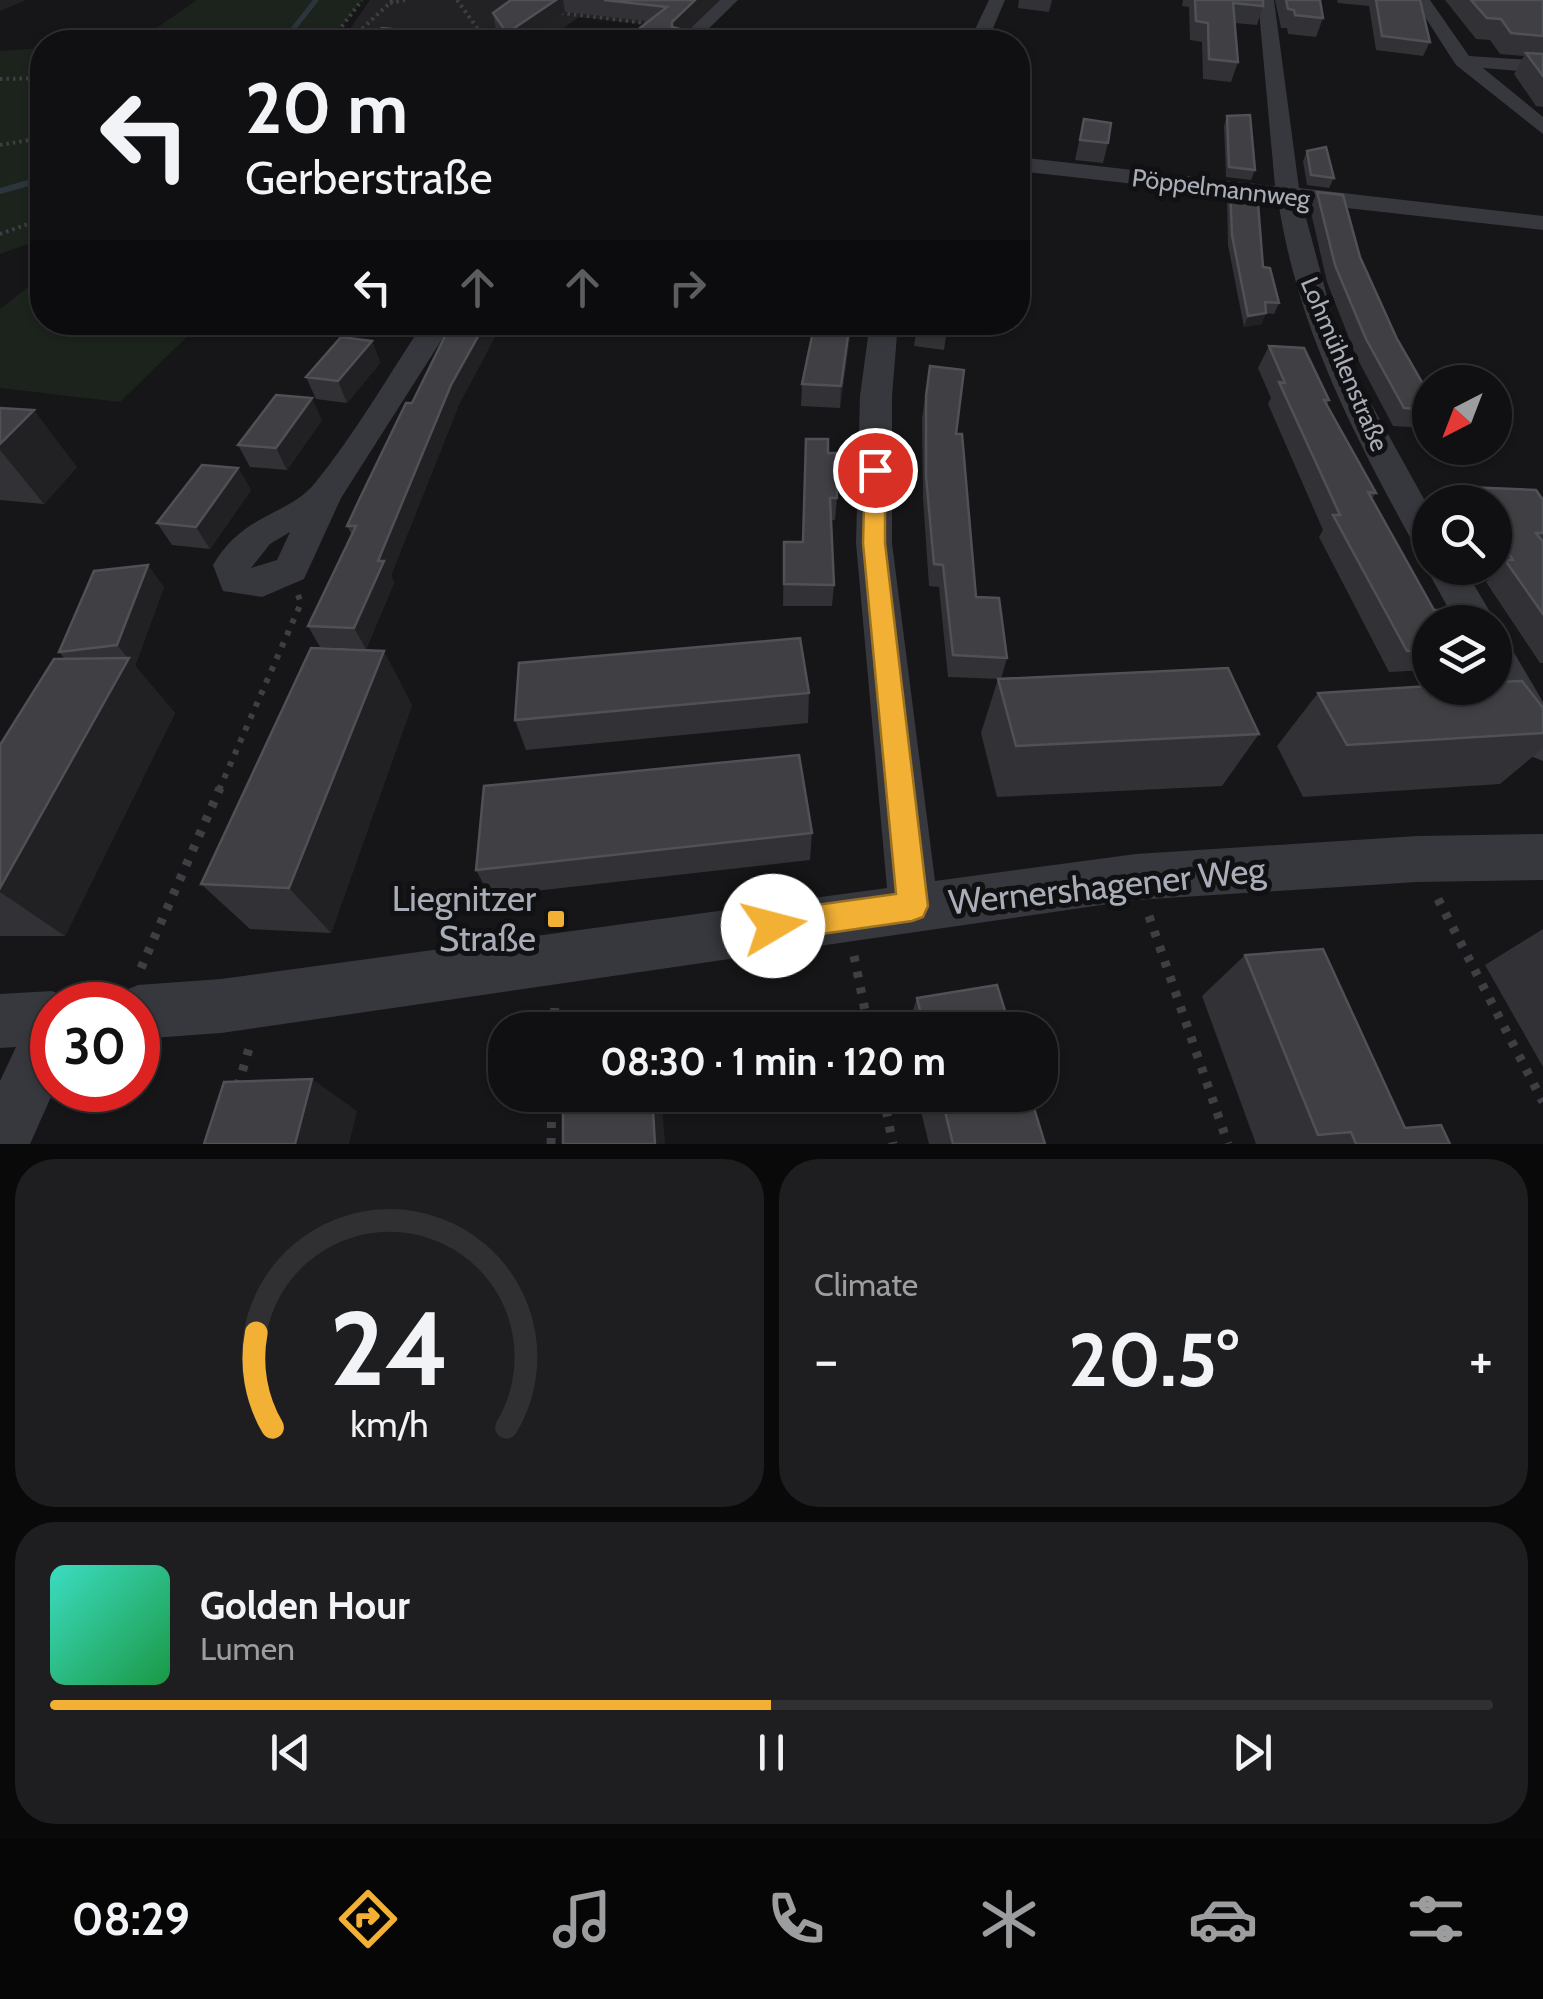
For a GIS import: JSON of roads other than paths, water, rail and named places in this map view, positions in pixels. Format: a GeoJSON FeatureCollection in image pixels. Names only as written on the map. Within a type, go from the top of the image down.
{"type":"FeatureCollection","features":[{"type":"Feature","properties":{"kind":"street"},"geometry":{"type":"LineString","coordinates":[[699,30],[730,0]]}},
{"type":"Feature","properties":{"kind":"street"},"geometry":{"type":"LineString","coordinates":[[983,30],[997,0]]}},
{"type":"Feature","properties":{"kind":"street","name":"Lohmühlenstraße"},"geometry":{"type":"LineString","coordinates":[[1266,0],[1288,196],[1311,296],[1370,434],[1412,508]]}},
{"type":"Feature","properties":{"kind":"street"},"geometry":{"type":"LineString","coordinates":[[1422,0],[1463,61],[1543,128]]}},
{"type":"Feature","properties":{"kind":"street"},"geometry":{"type":"LineString","coordinates":[[1463,61],[1543,67]]}},
{"type":"Feature","properties":{"kind":"street","name":"Pöppelmannweg"},"geometry":{"type":"LineString","coordinates":[[1030,165],[1543,222]]}},
{"type":"Feature","properties":{"kind":"street"},"geometry":{"type":"LineString","coordinates":[[324,496],[257,535],[232,565],[236,581],[262,583],[291,570],[324,496],[429,335]]}},
{"type":"Feature","properties":{"kind":"street"},"geometry":{"type":"LineString","coordinates":[[883,335],[876,396],[874,543],[912,906]]}},
{"type":"Feature","properties":{"kind":"street"},"geometry":{"type":"LineString","coordinates":[[1512,686],[1543,742]]}},
{"type":"Feature","properties":{"kind":"street","name":"Wernershagener Weg"},"geometry":{"type":"LineString","coordinates":[[160,993],[264,1000],[1136,877],[1418,859],[1543,857]]}},
{"type":"Feature","properties":{"kind":"street"},"geometry":{"type":"LineString","coordinates":[[0,1022],[30,1020]]}},
{"type":"Feature","properties":{"kind":"street"},"geometry":{"type":"LineString","coordinates":[[1,1144],[30,1079]]}},
{"type":"Feature","properties":{"kind":"waterway"},"geometry":{"type":"LineString","coordinates":[[292,30],[316,0]]}},
{"type":"Feature","properties":{"kind":"waterway"},"geometry":{"type":"LineString","coordinates":[[0,191],[30,182]]}},
{"type":"Feature","properties":{"kind":"place","name":"Liegnitzer Straße"},"geometry":{"type":"Point","coordinates":[556,919]}}]}
